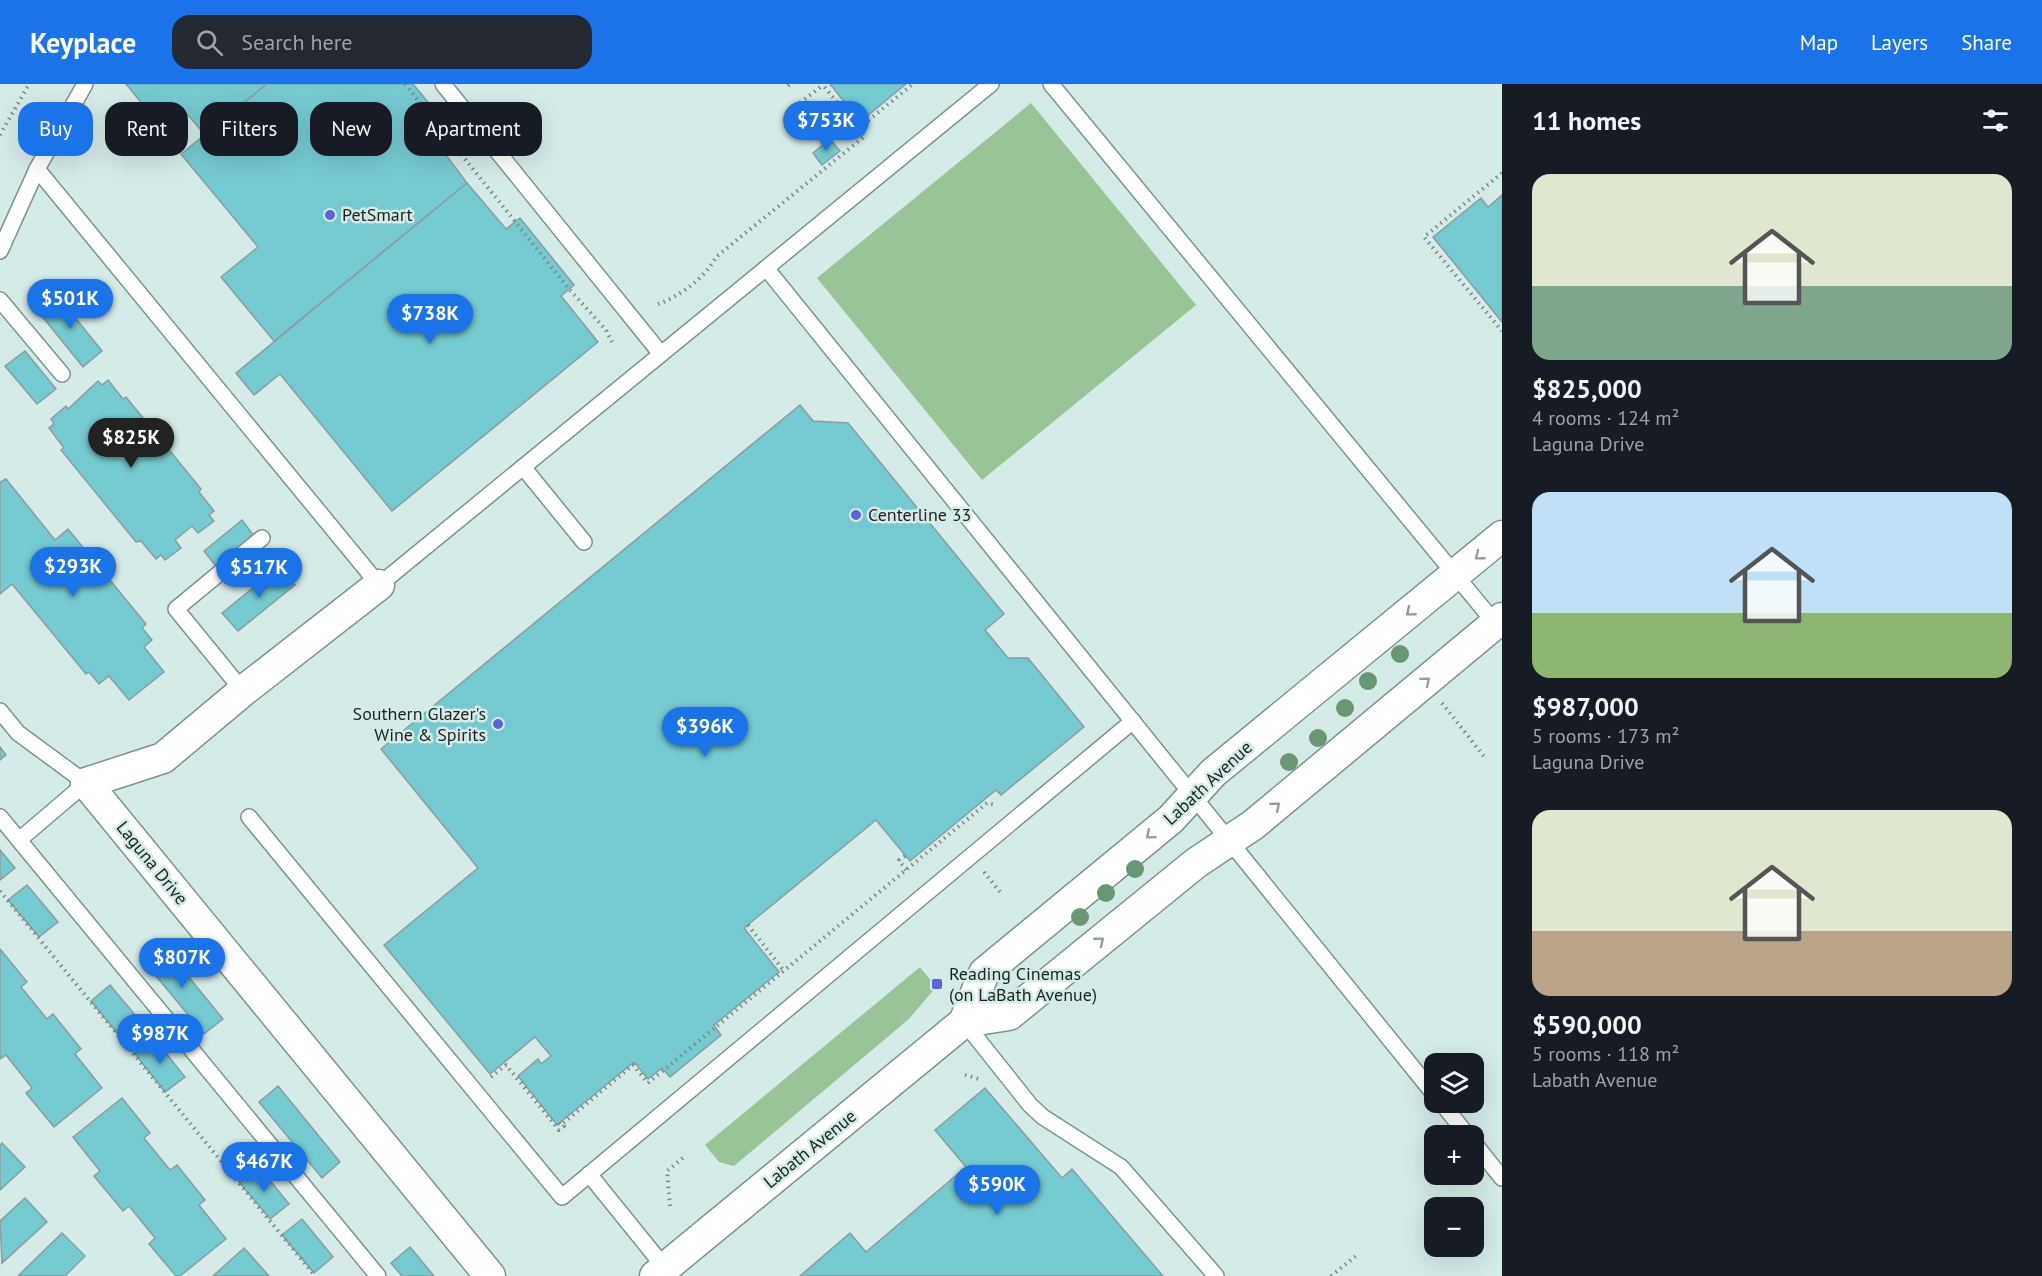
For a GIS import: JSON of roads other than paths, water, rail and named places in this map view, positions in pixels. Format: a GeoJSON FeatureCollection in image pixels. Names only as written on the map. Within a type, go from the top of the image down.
{"type":"FeatureCollection","features":[{"type":"Feature","properties":{"kind":"street","name":"Labath Avenue"},"geometry":{"type":"LineString","coordinates":[[660,1272],[964,1022],[984,973],[1171,819],[1213,773],[1502,536]]}},
{"type":"Feature","properties":{"kind":"street"},"geometry":{"type":"LineString","coordinates":[[86,783],[163,758],[243,691],[380,585]]}},
{"type":"Feature","properties":{"kind":"street"},"geometry":{"type":"LineString","coordinates":[[964,1022],[1009,1015],[1196,862],[1253,825],[1500,624]]}},
{"type":"Feature","properties":{"kind":"street","name":"Laguna Drive"},"geometry":{"type":"LineString","coordinates":[[86,783],[490,1276]]}},
{"type":"Feature","properties":{"kind":"lane"},"geometry":{"type":"LineString","coordinates":[[0,251],[37,169],[85,84]]}},
{"type":"Feature","properties":{"kind":"lane"},"geometry":{"type":"LineString","coordinates":[[443,84],[661,354]]}},
{"type":"Feature","properties":{"kind":"lane"},"geometry":{"type":"LineString","coordinates":[[37,169],[380,585],[991,84]]}},
{"type":"Feature","properties":{"kind":"lane"},"geometry":{"type":"LineString","coordinates":[[1051,84],[1455,575],[1500,624]]}},
{"type":"Feature","properties":{"kind":"lane"},"geometry":{"type":"LineString","coordinates":[[766,268],[1424,1082]]}},
{"type":"Feature","properties":{"kind":"lane"},"geometry":{"type":"LineString","coordinates":[[0,300],[62,374]]}},
{"type":"Feature","properties":{"kind":"lane"},"geometry":{"type":"LineString","coordinates":[[524,467],[584,542]]}},
{"type":"Feature","properties":{"kind":"lane"},"geometry":{"type":"LineString","coordinates":[[243,691],[176,609],[262,538]]}},
{"type":"Feature","properties":{"kind":"lane"},"geometry":{"type":"LineString","coordinates":[[0,711],[18,733],[86,783],[19,840]]}},
{"type":"Feature","properties":{"kind":"lane"},"geometry":{"type":"LineString","coordinates":[[249,817],[562,1197],[1133,721]]}},
{"type":"Feature","properties":{"kind":"lane"},"geometry":{"type":"LineString","coordinates":[[0,817],[378,1276]]}},
{"type":"Feature","properties":{"kind":"lane"},"geometry":{"type":"LineString","coordinates":[[964,1022],[1030,1105],[1043,1117],[1121,1167],[1216,1276]]}},
{"type":"Feature","properties":{"kind":"lane"},"geometry":{"type":"LineString","coordinates":[[1450,1113],[1459,1125]]}},
{"type":"Feature","properties":{"kind":"lane"},"geometry":{"type":"LineString","coordinates":[[1484,1156],[1502,1178]]}},
{"type":"Feature","properties":{"kind":"lane"},"geometry":{"type":"LineString","coordinates":[[589,1174],[660,1272]]}},
{"type":"Feature","properties":{"kind":"place","name":"PetSmart"},"geometry":{"type":"Point","coordinates":[330,215]}},
{"type":"Feature","properties":{"kind":"place","name":"Centerline 33"},"geometry":{"type":"Point","coordinates":[856,515]}},
{"type":"Feature","properties":{"kind":"place","name":"Southern Glazer's Wine & Spirits"},"geometry":{"type":"Point","coordinates":[498,724]}},
{"type":"Feature","properties":{"kind":"place","name":"Reading Cinemas (on LaBath Avenue)"},"geometry":{"type":"Point","coordinates":[937,984]}}]}
